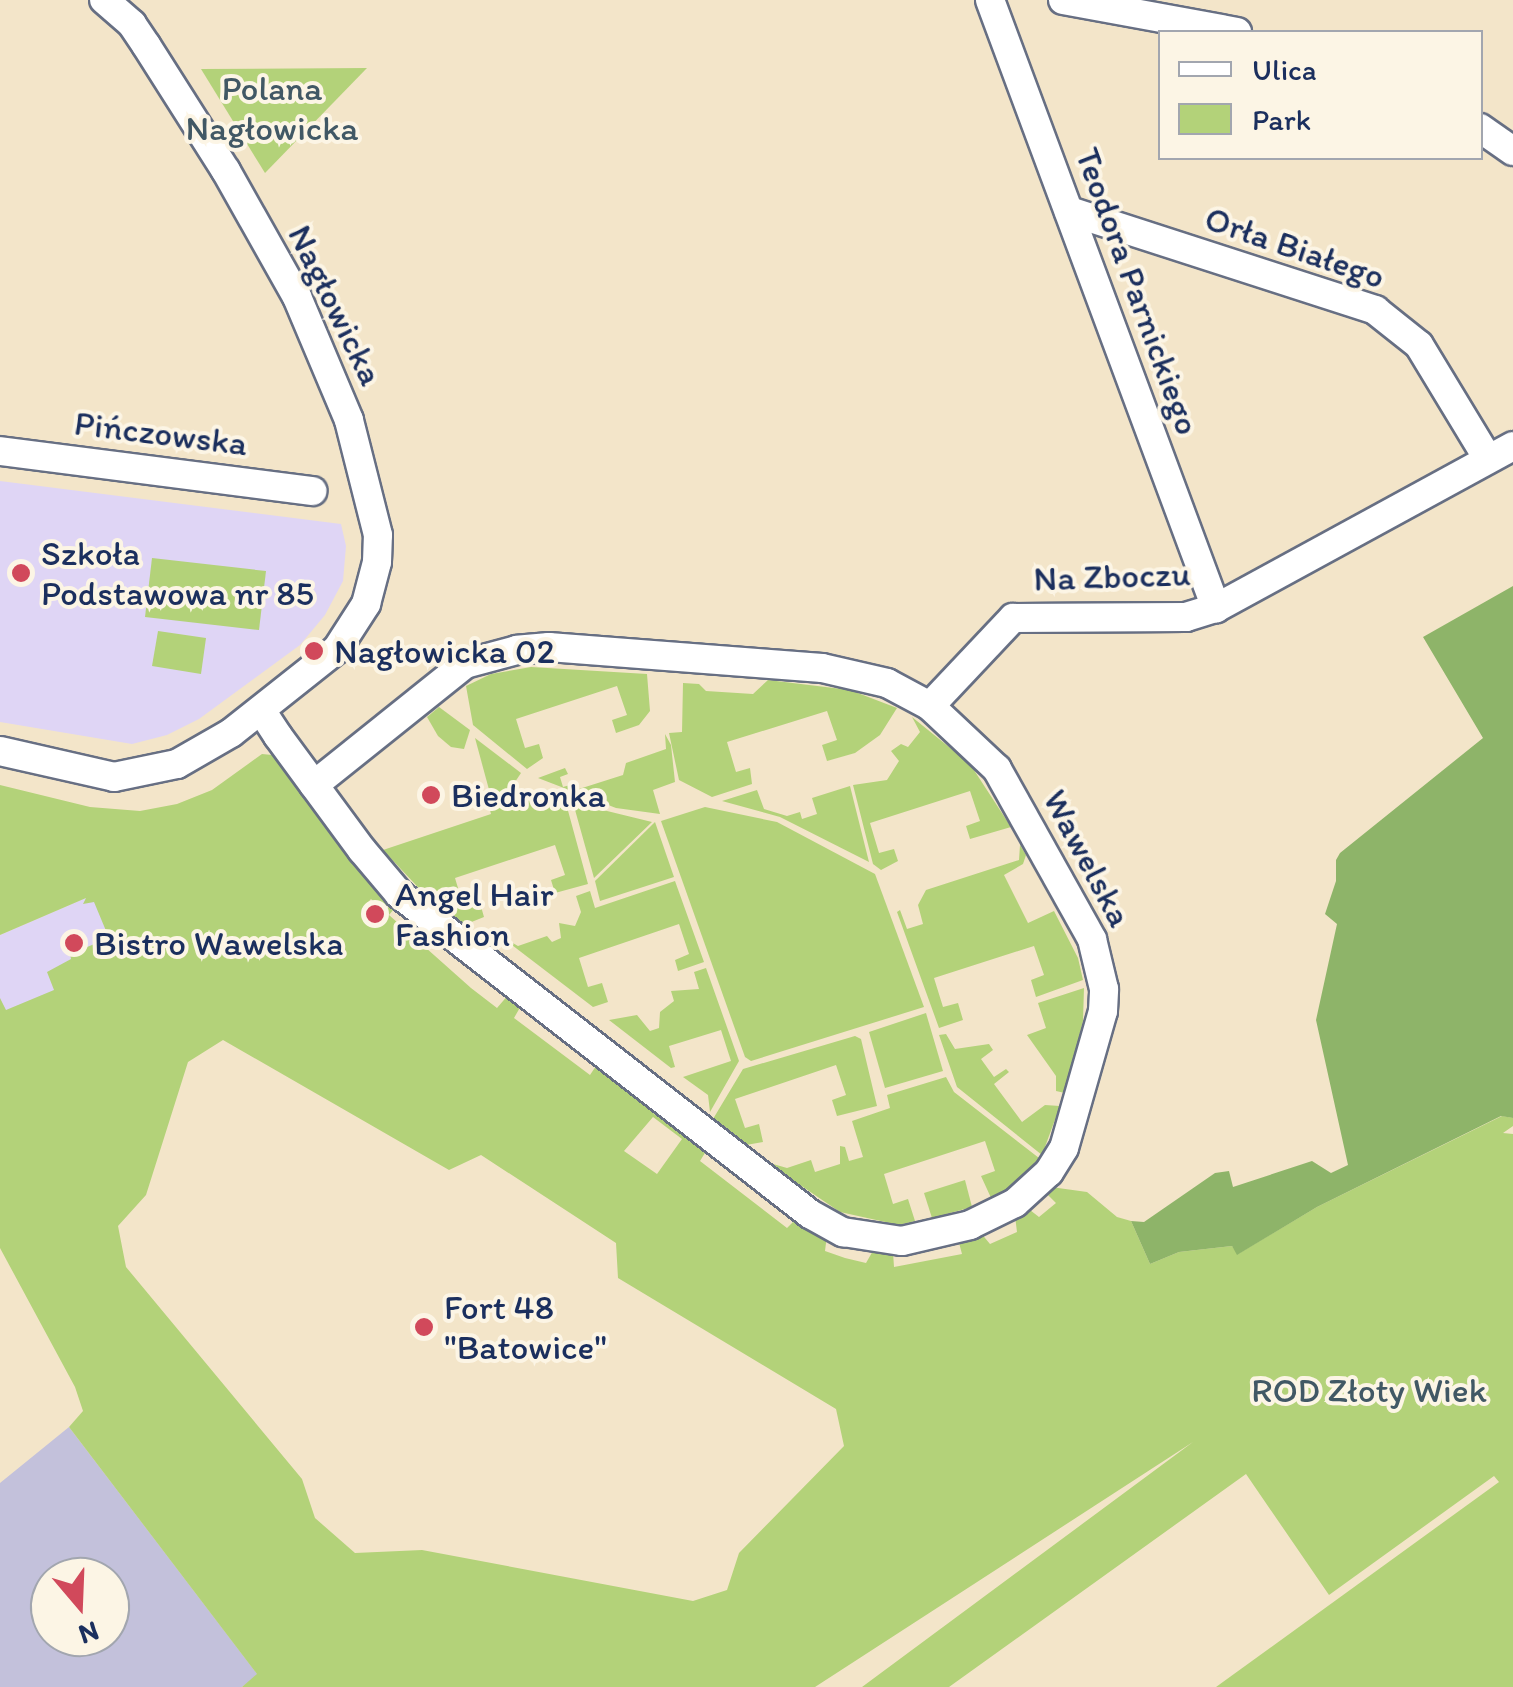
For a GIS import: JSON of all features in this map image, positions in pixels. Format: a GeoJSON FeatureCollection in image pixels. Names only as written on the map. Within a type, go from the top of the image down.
{"type":"FeatureCollection","features":[{"type":"Feature","properties":{"kind":"street","name":"Nagłowicka"},"geometry":{"type":"LineString","coordinates":[[104,0],[132,24],[232,182],[297,297],[349,420],[378,535],[377,562],[359,617],[337,649],[261,710]]}},
{"type":"Feature","properties":{"kind":"street","name":"Teodora Parnickiego"},"geometry":{"type":"LineString","coordinates":[[990,0],[1216,608]]}},
{"type":"Feature","properties":{"kind":"street"},"geometry":{"type":"LineString","coordinates":[[1063,0],[1226,30]]}},
{"type":"Feature","properties":{"kind":"street"},"geometry":{"type":"LineString","coordinates":[[1483,130],[1513,152]]}},
{"type":"Feature","properties":{"kind":"street","name":"Orła Białego"},"geometry":{"type":"LineString","coordinates":[[1069,211],[1375,310],[1419,345],[1488,459]]}},
{"type":"Feature","properties":{"kind":"street","name":"Na Zboczu"},"geometry":{"type":"LineString","coordinates":[[930,706],[1014,618],[1186,617],[1216,608],[1513,446]]}},
{"type":"Feature","properties":{"kind":"street","name":"Pińczowska"},"geometry":{"type":"LineString","coordinates":[[0,450],[312,491]]}},
{"type":"Feature","properties":{"kind":"street","name":"Wawelska"},"geometry":{"type":"LineString","coordinates":[[261,710],[314,785],[399,894],[810,1214],[844,1232],[880,1241],[923,1238],[994,1216],[1039,1183],[1064,1148],[1098,1042],[1104,989],[1092,940],[997,770],[930,706],[886,684],[822,668],[548,646],[517,650],[465,664],[314,785]]}},
{"type":"Feature","properties":{"kind":"street"},"geometry":{"type":"LineString","coordinates":[[0,751],[114,777],[144,774],[206,750],[261,710]]}},
{"type":"Feature","properties":{"kind":"shaded area"},"geometry":{"type":"Polygon","coordinates":[[[0,481],[341,524],[346,546],[343,581],[325,615],[300,645],[199,719],[167,735],[132,744],[0,722],[0,481]]]}},
{"type":"Feature","properties":{"kind":"shaded area"},"geometry":{"type":"Polygon","coordinates":[[[88,897],[107,900],[120,927],[67,994],[0,1026],[0,935],[88,897]]]}},
{"type":"Feature","properties":{"kind":"shaded area"},"geometry":{"type":"Polygon","coordinates":[[[69,1427],[258,1675],[242,1687],[0,1687],[0,1483],[69,1427]]]}},
{"type":"Feature","properties":{"kind":"green space","name":"Polana Nagłowicka"},"geometry":{"type":"Polygon","coordinates":[[[367,68],[265,173],[201,69],[367,68]]]}},
{"type":"Feature","properties":{"kind":"green space"},"geometry":{"type":"Polygon","coordinates":[[[152,558],[266,571],[259,630],[145,617],[152,558]]]}},
{"type":"Feature","properties":{"kind":"green space"},"geometry":{"type":"Polygon","coordinates":[[[1513,586],[1513,1118],[1501,1116],[1317,1207],[1237,1255],[1232,1246],[1179,1252],[1150,1264],[1131,1221],[1144,1222],[1215,1173],[1229,1171],[1233,1187],[1312,1161],[1331,1173],[1348,1165],[1316,1020],[1337,924],[1325,914],[1336,881],[1336,860],[1483,738],[1423,637],[1513,586]]]}},
{"type":"Feature","properties":{"kind":"green space"},"geometry":{"type":"Polygon","coordinates":[[[158,631],[206,638],[201,674],[152,666],[158,631]]]}},
{"type":"Feature","properties":{"kind":"green space"},"geometry":{"type":"Polygon","coordinates":[[[531,667],[647,674],[650,711],[639,725],[616,733],[612,720],[627,715],[617,686],[516,719],[525,748],[539,744],[543,758],[527,769],[473,725],[466,686],[491,674],[531,667]]]}},
{"type":"Feature","properties":{"kind":"green space"},"geometry":{"type":"Polygon","coordinates":[[[768,680],[850,690],[897,708],[880,735],[855,753],[827,761],[822,745],[837,740],[827,711],[727,742],[736,772],[750,768],[752,784],[712,797],[679,780],[669,733],[682,732],[683,683],[699,684],[706,691],[753,694],[768,680]]]}},
{"type":"Feature","properties":{"kind":"green space"},"geometry":{"type":"Polygon","coordinates":[[[439,707],[470,730],[464,749],[451,747],[438,736],[427,717],[439,707]]]}},
{"type":"Feature","properties":{"kind":"green space"},"geometry":{"type":"Polygon","coordinates":[[[912,717],[970,764],[1011,827],[970,839],[966,826],[980,821],[970,791],[870,823],[879,853],[894,849],[898,861],[881,870],[873,864],[853,785],[887,780],[899,761],[891,751],[901,744],[908,747],[920,732],[912,717]]]}},
{"type":"Feature","properties":{"kind":"green space"},"geometry":{"type":"Polygon","coordinates":[[[665,734],[671,745],[675,782],[653,790],[660,814],[616,808],[538,778],[565,768],[568,774],[560,777],[563,787],[577,783],[579,789],[623,775],[626,763],[666,749],[665,734]]]}},
{"type":"Feature","properties":{"kind":"green space"},"geometry":{"type":"Polygon","coordinates":[[[475,738],[521,773],[509,791],[491,797],[475,738]]]}},
{"type":"Feature","properties":{"kind":"green space","name":"ROD Złoty Wiek"},"geometry":{"type":"Polygon","coordinates":[[[262,754],[272,755],[347,851],[393,899],[382,910],[371,899],[362,909],[374,921],[395,901],[398,904],[389,915],[471,988],[497,1008],[509,994],[522,1004],[514,1018],[590,1075],[598,1063],[651,1104],[654,1114],[708,1148],[700,1161],[787,1228],[799,1216],[827,1235],[825,1251],[845,1258],[866,1263],[874,1249],[893,1252],[894,1267],[962,1254],[958,1239],[980,1232],[990,1244],[1017,1232],[1015,1216],[1030,1210],[1039,1217],[1056,1203],[1045,1192],[1051,1187],[1087,1192],[1117,1217],[1131,1221],[1150,1264],[1179,1252],[1232,1246],[1238,1254],[1317,1207],[1502,1116],[1513,1118],[1513,1126],[1503,1133],[1513,1134],[1513,1687],[1216,1687],[1499,1482],[1494,1476],[1329,1595],[1246,1474],[949,1687],[862,1687],[1193,1442],[815,1687],[242,1687],[257,1674],[69,1427],[83,1411],[75,1387],[0,1248],[0,998],[6,1010],[54,990],[47,972],[71,959],[70,954],[109,938],[94,902],[83,904],[86,898],[0,935],[0,785],[90,807],[140,811],[177,804],[212,790],[262,754]],[[223,1040],[188,1062],[146,1195],[118,1226],[126,1267],[302,1479],[315,1518],[355,1553],[422,1550],[693,1601],[727,1590],[739,1553],[844,1446],[836,1409],[618,1278],[616,1243],[481,1155],[449,1170],[223,1040]],[[653,1117],[624,1151],[657,1174],[682,1139],[653,1117]]]}},
{"type":"Feature","properties":{"kind":"green space"},"geometry":{"type":"Polygon","coordinates":[[[850,786],[869,862],[780,817],[722,801],[757,790],[764,809],[787,816],[800,812],[802,819],[817,814],[812,798],[850,786]]]}},
{"type":"Feature","properties":{"kind":"green space"},"geometry":{"type":"Polygon","coordinates":[[[545,789],[564,796],[588,884],[555,893],[551,880],[565,875],[555,845],[455,878],[464,908],[480,903],[484,917],[464,925],[430,900],[383,850],[491,814],[489,806],[545,789]]]}},
{"type":"Feature","properties":{"kind":"green space"},"geometry":{"type":"Polygon","coordinates":[[[572,799],[603,810],[652,822],[594,878],[572,799]]]}},
{"type":"Feature","properties":{"kind":"green space"},"geometry":{"type":"Polygon","coordinates":[[[705,807],[777,822],[875,874],[924,1007],[751,1061],[745,1057],[661,821],[705,807]]]}},
{"type":"Feature","properties":{"kind":"green space"},"geometry":{"type":"Polygon","coordinates":[[[655,822],[674,877],[600,901],[595,881],[655,822]]]}},
{"type":"Feature","properties":{"kind":"green space"},"geometry":{"type":"Polygon","coordinates":[[[1020,845],[1026,855],[1023,864],[1004,875],[1028,923],[1054,911],[1078,958],[1083,980],[1036,997],[1031,980],[1044,975],[1034,946],[934,978],[943,1007],[958,1003],[963,1020],[939,1028],[897,912],[900,910],[907,929],[923,924],[918,905],[926,890],[1019,860],[1020,845]]]}},
{"type":"Feature","properties":{"kind":"green space"},"geometry":{"type":"Polygon","coordinates":[[[675,881],[704,962],[678,971],[675,960],[689,954],[679,924],[579,958],[588,987],[602,983],[608,1002],[593,1007],[499,935],[518,946],[547,936],[552,942],[561,938],[559,923],[575,926],[581,912],[576,896],[590,891],[595,908],[675,881]]]}},
{"type":"Feature","properties":{"kind":"green space"},"geometry":{"type":"Polygon","coordinates":[[[706,968],[739,1061],[710,1112],[708,1095],[683,1077],[731,1061],[721,1030],[669,1046],[675,1067],[671,1068],[609,1020],[637,1015],[650,1031],[659,1028],[660,1012],[674,1001],[671,991],[699,989],[694,972],[706,968]]]}},
{"type":"Feature","properties":{"kind":"green space"},"geometry":{"type":"Polygon","coordinates":[[[1084,988],[1083,1021],[1065,1093],[1056,1091],[1056,1076],[1027,1035],[1046,1028],[1038,1003],[1084,988]]]}},
{"type":"Feature","properties":{"kind":"green space"},"geometry":{"type":"Polygon","coordinates":[[[926,1013],[943,1071],[885,1088],[869,1032],[926,1013]]]}},
{"type":"Feature","properties":{"kind":"green space"},"geometry":{"type":"Polygon","coordinates":[[[946,1034],[955,1049],[989,1044],[993,1050],[981,1059],[994,1077],[1006,1069],[1009,1072],[994,1084],[1022,1122],[1045,1105],[1060,1106],[1042,1155],[957,1087],[939,1035],[946,1034]]]}},
{"type":"Feature","properties":{"kind":"green space"},"geometry":{"type":"Polygon","coordinates":[[[855,1036],[861,1039],[877,1106],[837,1116],[832,1100],[846,1095],[836,1065],[735,1099],[745,1128],[759,1124],[763,1142],[746,1145],[713,1119],[743,1069],[855,1036]]]}},
{"type":"Feature","properties":{"kind":"green space"},"geometry":{"type":"Polygon","coordinates":[[[946,1077],[954,1092],[1039,1158],[1017,1183],[992,1200],[981,1176],[995,1171],[985,1141],[884,1174],[893,1204],[908,1199],[915,1221],[899,1225],[840,1212],[766,1162],[787,1168],[811,1160],[815,1172],[840,1164],[840,1146],[845,1147],[849,1161],[863,1157],[852,1121],[890,1108],[887,1095],[946,1077]]]}},
{"type":"Feature","properties":{"kind":"green space"},"geometry":{"type":"Polygon","coordinates":[[[965,1180],[972,1207],[932,1218],[924,1193],[965,1180]]]}},
{"type":"Feature","properties":{"kind":"place","name":"Szkoła Podstawowa nr 85"},"geometry":{"type":"Point","coordinates":[21,573]}},
{"type":"Feature","properties":{"kind":"place","name":"Nagłowicka 02"},"geometry":{"type":"Point","coordinates":[314,651]}},
{"type":"Feature","properties":{"kind":"place","name":"Biedronka"},"geometry":{"type":"Point","coordinates":[431,795]}},
{"type":"Feature","properties":{"kind":"place","name":"Angel Hair Fashion"},"geometry":{"type":"Point","coordinates":[375,914]}},
{"type":"Feature","properties":{"kind":"place","name":"Bistro Wawelska"},"geometry":{"type":"Point","coordinates":[74,943]}},
{"type":"Feature","properties":{"kind":"place","name":"Fort 48 \"Batowice\""},"geometry":{"type":"Point","coordinates":[424,1327]}}]}
